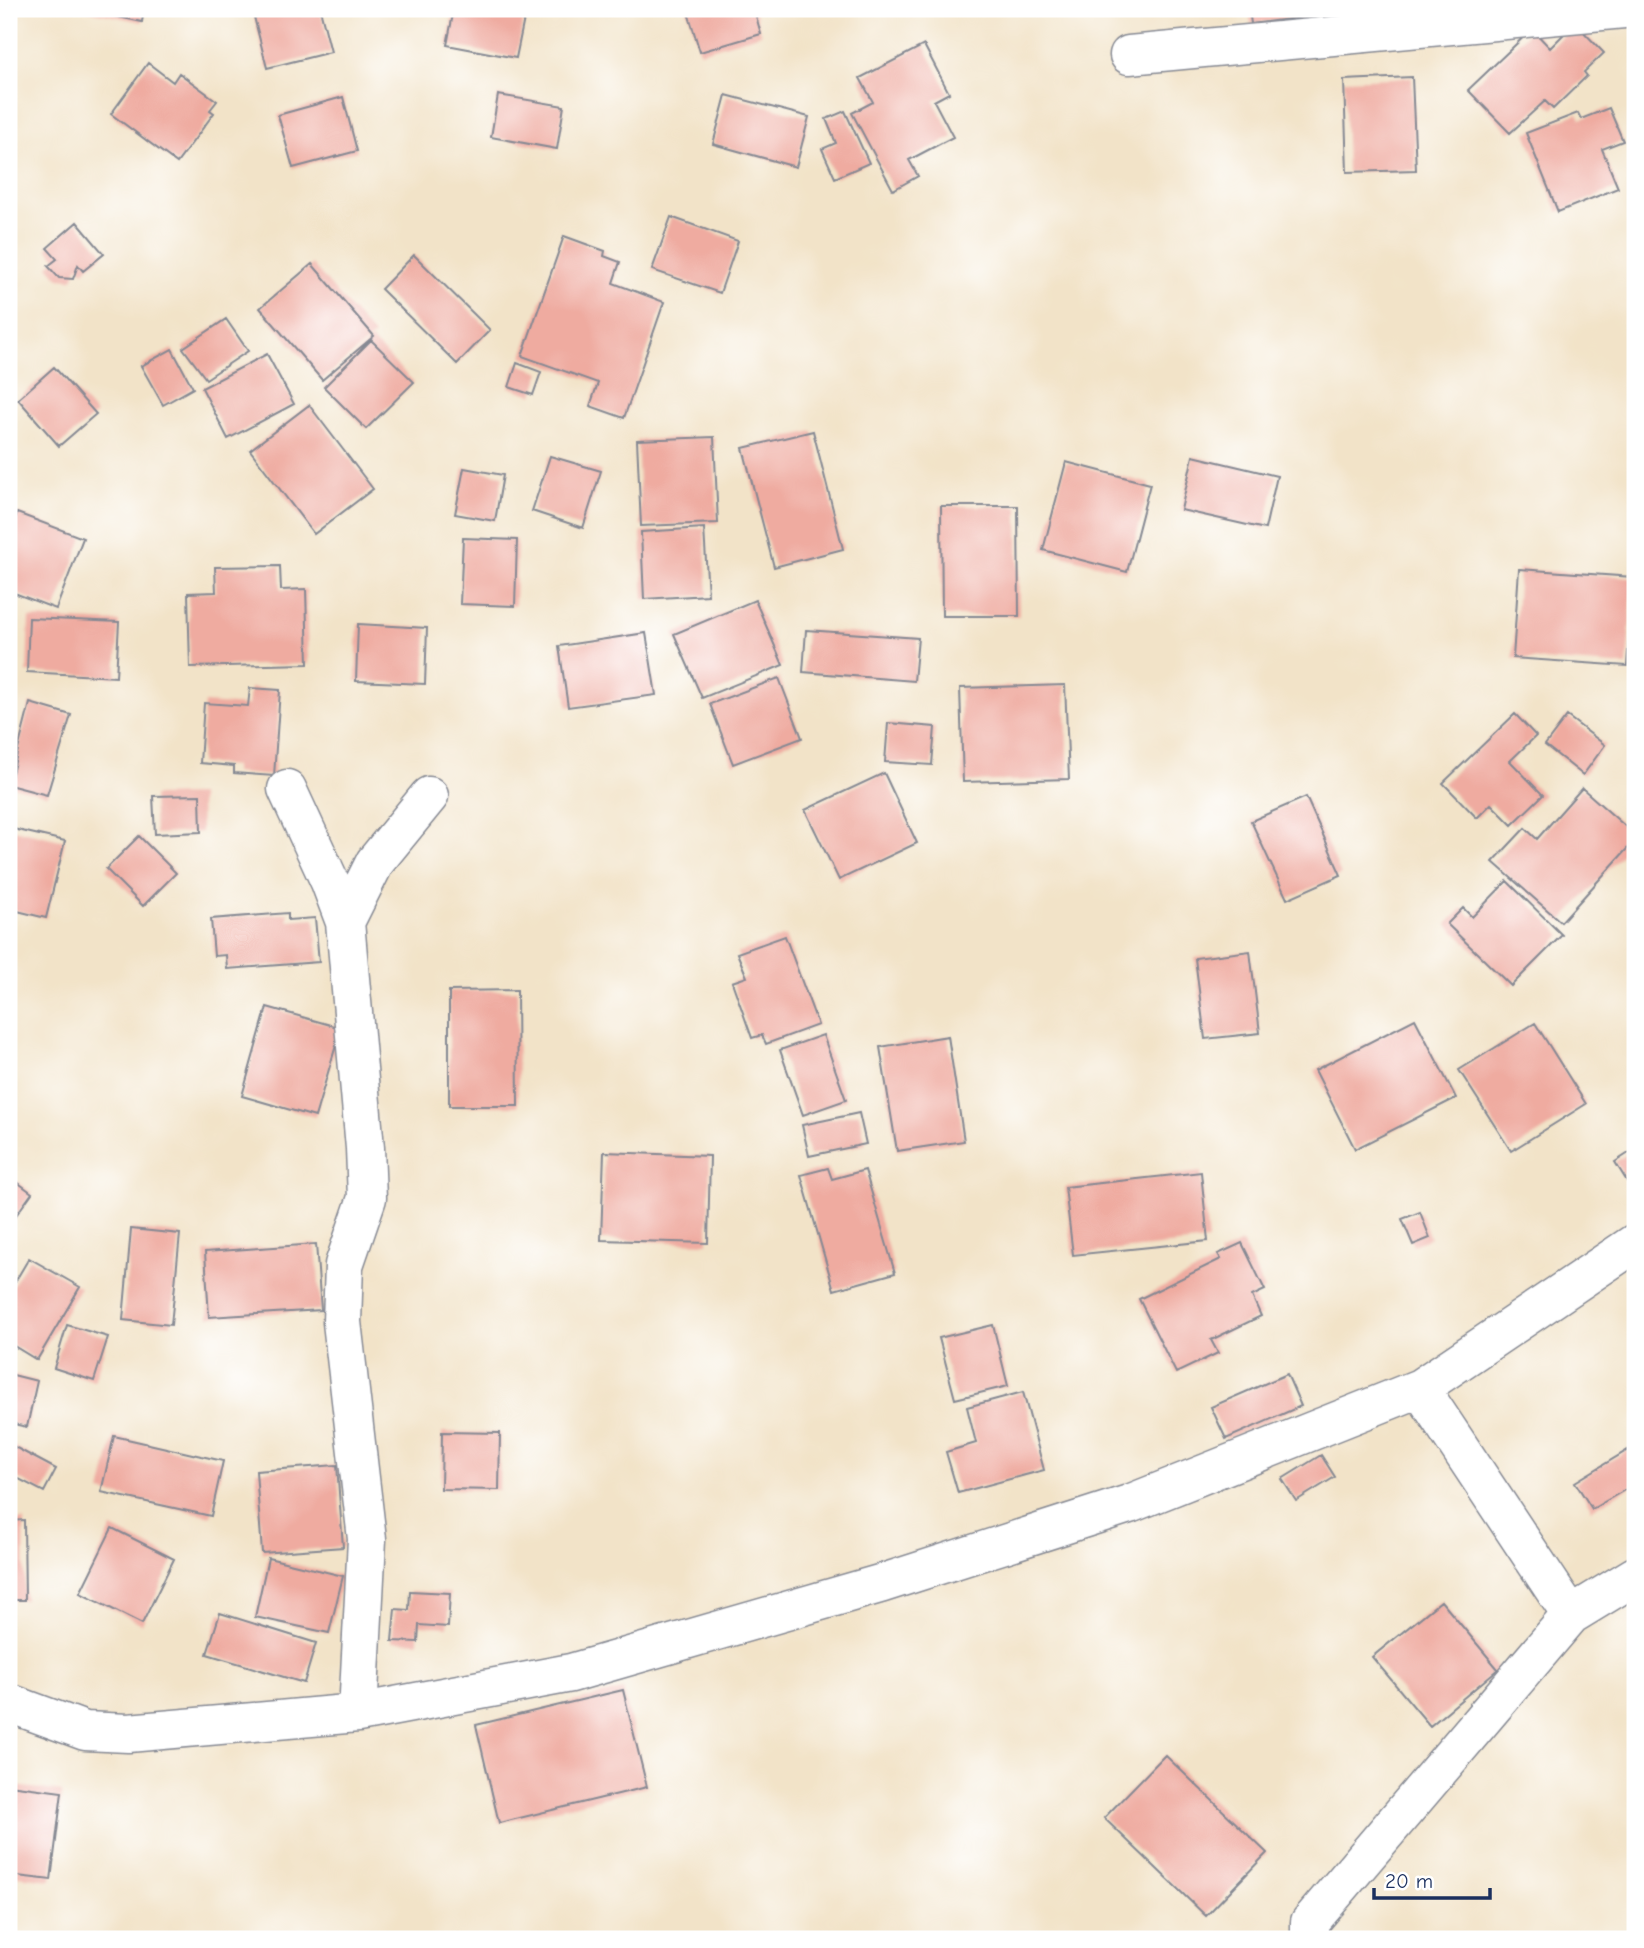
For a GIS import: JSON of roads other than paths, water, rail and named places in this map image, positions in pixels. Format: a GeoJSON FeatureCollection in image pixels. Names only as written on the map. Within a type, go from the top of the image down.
{"type":"FeatureCollection","features":[{"type":"Feature","properties":{"kind":"street"},"geometry":{"type":"LineString","coordinates":[[1129,55],[1624,9]]}},
{"type":"Feature","properties":{"kind":"street"},"geometry":{"type":"LineString","coordinates":[[287,789],[330,882],[345,922],[367,1198],[344,1265],[342,1322],[367,1539],[358,1713]]}},
{"type":"Feature","properties":{"kind":"street"},"geometry":{"type":"LineString","coordinates":[[345,922],[375,862],[429,796]]}},
{"type":"Feature","properties":{"kind":"street"},"geometry":{"type":"LineString","coordinates":[[9,1703],[85,1731],[128,1733],[358,1713],[571,1673],[883,1583],[1129,1504],[1420,1388],[1635,1243]]}},
{"type":"Feature","properties":{"kind":"street"},"geometry":{"type":"LineString","coordinates":[[1420,1388],[1571,1615]]}},
{"type":"Feature","properties":{"kind":"street"},"geometry":{"type":"LineString","coordinates":[[1305,1933],[1571,1615],[1635,1576]]}}]}
